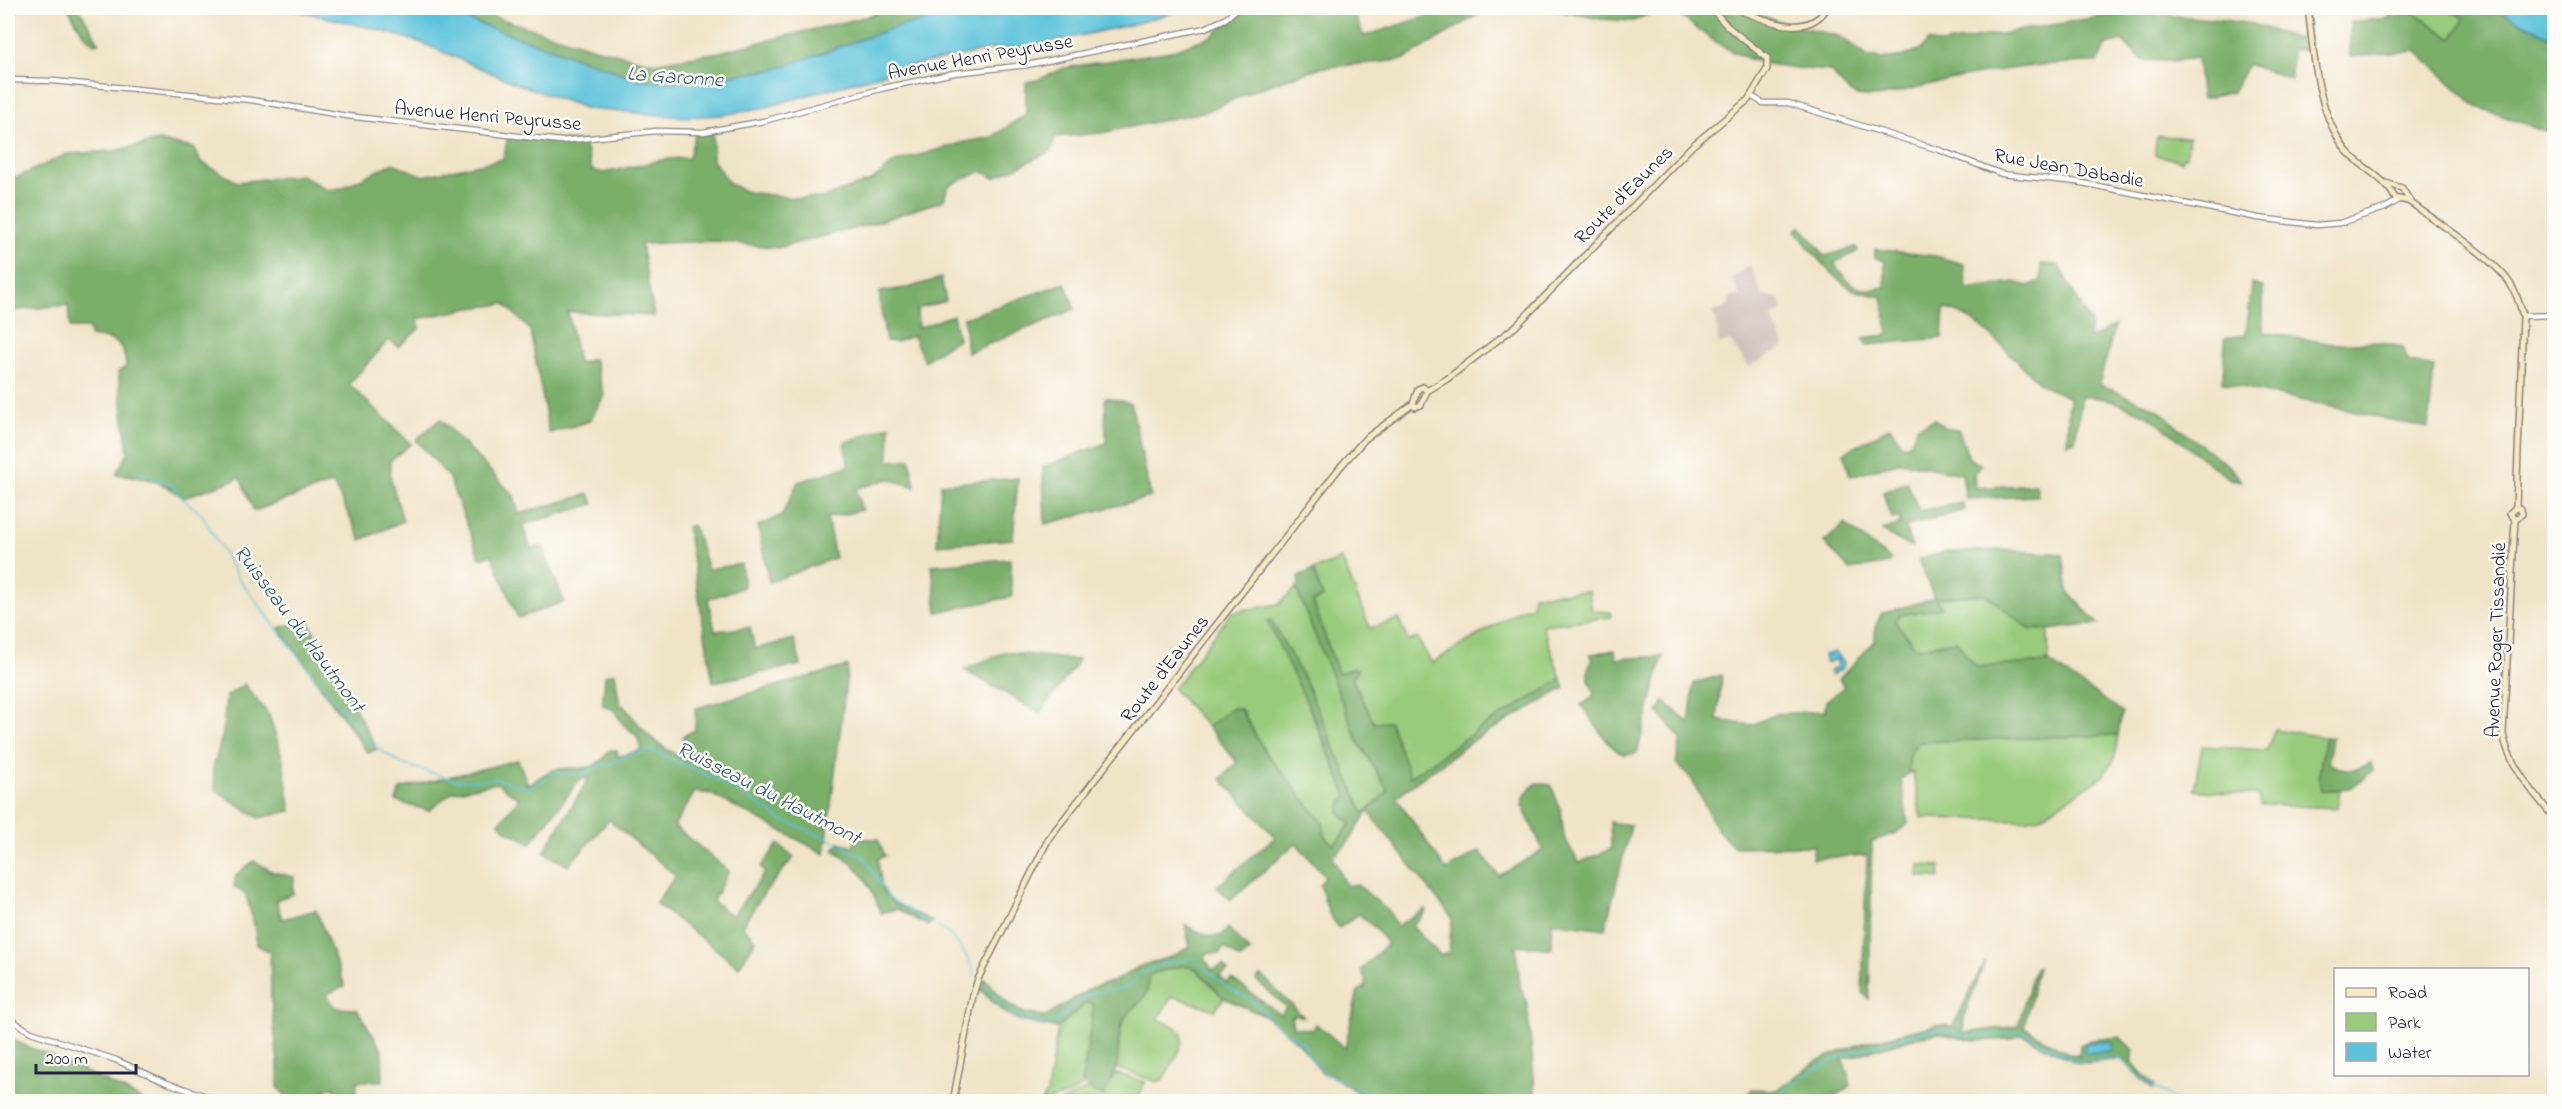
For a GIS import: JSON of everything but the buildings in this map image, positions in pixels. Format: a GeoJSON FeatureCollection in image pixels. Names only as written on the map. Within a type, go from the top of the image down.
{"type":"FeatureCollection","features":[{"type":"Feature","properties":{"kind":"main road","name":"Route d'Eaunes"},"geometry":{"type":"LineString","coordinates":[[1413,404],[1421,405],[1427,391],[1447,379],[1516,326],[1686,152],[1751,96],[1767,69],[1767,58],[1728,27],[1711,8]]}},
{"type":"Feature","properties":{"kind":"main road"},"geometry":{"type":"LineString","coordinates":[[1734,8],[1785,25],[1812,22],[1820,18],[1827,8]]}},
{"type":"Feature","properties":{"kind":"main road"},"geometry":{"type":"LineString","coordinates":[[2308,8],[2319,85],[2334,130],[2348,153],[2385,183],[2397,197],[2411,202],[2492,264],[2508,279],[2515,290],[2523,316]]}},
{"type":"Feature","properties":{"kind":"main road"},"geometry":{"type":"LineString","coordinates":[[2385,183],[2402,188],[2411,202]]}},
{"type":"Feature","properties":{"kind":"main road"},"geometry":{"type":"LineString","coordinates":[[2397,197],[2398,188]]}},
{"type":"Feature","properties":{"kind":"main road"},"geometry":{"type":"LineString","coordinates":[[2397,197],[2405,193]]}},
{"type":"Feature","properties":{"kind":"main road","name":"Avenue Roger Tissandié"},"geometry":{"type":"LineString","coordinates":[[2523,316],[2516,507],[2510,513],[2516,519],[2503,734],[2506,751],[2514,767],[2554,818]]}},
{"type":"Feature","properties":{"kind":"main road","name":"Route d'Eaunes"},"geometry":{"type":"LineString","coordinates":[[953,1101],[973,994],[978,979],[1049,838],[1341,466],[1365,439],[1413,404],[1418,389],[1423,387],[1427,391]]}},
{"type":"Feature","properties":{"kind":"street","name":"Avenue Henri Peyrusse"},"geometry":{"type":"LineString","coordinates":[[8,80],[53,81],[251,100],[346,116],[561,141],[587,140],[656,131],[703,132],[764,121],[884,88],[954,73],[1027,65],[1205,28],[1225,19],[1238,8]]}},
{"type":"Feature","properties":{"kind":"street","name":"Rue Jean Dabadie"},"geometry":{"type":"LineString","coordinates":[[1751,96],[1762,103],[1788,103],[1939,150],[2002,174],[2077,182],[2258,218],[2316,225],[2340,223],[2388,207],[2397,197]]}},
{"type":"Feature","properties":{"kind":"street"},"geometry":{"type":"LineString","coordinates":[[2523,316],[2554,315]]}},
{"type":"Feature","properties":{"kind":"street"},"geometry":{"type":"LineString","coordinates":[[8,1018],[32,1032],[111,1058],[167,1083],[224,1101]]}},
{"type":"Feature","properties":{"kind":"shaded area"},"geometry":{"type":"Polygon","coordinates":[[[1750,265],[1763,296],[1779,298],[1783,311],[1771,317],[1785,346],[1749,367],[1730,341],[1718,345],[1717,323],[1712,312],[1726,308],[1730,302],[1728,297],[1740,296],[1731,279],[1750,265]]]}},
{"type":"Feature","properties":{"kind":"green space"},"geometry":{"type":"Polygon","coordinates":[[[68,8],[79,8],[99,43],[94,44],[84,35],[68,8]]]}},
{"type":"Feature","properties":{"kind":"green space"},"geometry":{"type":"Polygon","coordinates":[[[433,8],[466,8],[591,47],[653,63],[719,52],[865,17],[890,8],[1015,8],[969,12],[834,48],[804,61],[774,70],[674,82],[641,80],[433,8]]]}},
{"type":"Feature","properties":{"kind":"green space"},"geometry":{"type":"Polygon","coordinates":[[[1351,8],[1364,36],[1428,16],[1430,8],[1489,8],[1403,60],[1319,68],[1257,89],[1208,111],[1101,133],[1055,137],[1051,151],[994,178],[982,171],[948,186],[944,200],[871,224],[778,248],[715,241],[641,244],[654,316],[568,312],[578,363],[594,359],[604,395],[590,421],[549,433],[530,330],[505,304],[470,308],[418,319],[420,328],[398,347],[389,340],[349,384],[411,444],[390,461],[390,476],[403,521],[361,540],[333,483],[254,511],[240,478],[183,498],[168,487],[152,480],[116,474],[128,453],[118,372],[126,367],[120,347],[112,340],[90,336],[89,328],[70,328],[68,305],[8,311],[8,172],[16,178],[67,154],[113,151],[158,141],[194,148],[201,162],[237,182],[301,175],[327,190],[342,188],[393,163],[423,176],[503,159],[508,137],[584,142],[592,170],[604,173],[666,159],[689,158],[695,134],[713,134],[713,161],[730,184],[747,192],[794,198],[822,198],[873,180],[895,162],[965,142],[992,137],[1026,114],[1026,82],[1040,79],[1064,68],[1171,51],[1212,36],[1243,10],[1351,8]]]}},
{"type":"Feature","properties":{"kind":"green space"},"geometry":{"type":"Polygon","coordinates":[[[1542,8],[1664,8],[1633,21],[1601,19],[1542,8]]]}},
{"type":"Feature","properties":{"kind":"green space"},"geometry":{"type":"Polygon","coordinates":[[[1677,8],[1741,8],[1778,21],[1841,37],[1867,56],[1880,59],[1904,56],[1921,49],[1928,41],[1941,44],[2128,12],[2253,24],[2298,39],[2301,32],[2299,8],[2305,8],[2310,48],[2292,50],[2291,79],[2248,64],[2233,92],[2202,99],[2197,58],[2171,61],[2142,60],[2122,41],[2105,46],[2098,62],[2049,64],[2004,70],[1866,97],[1850,92],[1830,71],[1774,65],[1753,60],[1725,48],[1679,15],[1677,8]]]}},
{"type":"Feature","properties":{"kind":"green space"},"geometry":{"type":"Polygon","coordinates":[[[2389,8],[2418,8],[2414,12],[2452,39],[2465,18],[2444,8],[2491,8],[2554,38],[2554,134],[2477,107],[2416,51],[2350,56],[2350,22],[2390,18],[2389,8]]]}},
{"type":"Feature","properties":{"kind":"green space"},"geometry":{"type":"Polygon","coordinates":[[[2418,8],[2444,8],[2465,18],[2452,39],[2414,12],[2418,8]]]}},
{"type":"Feature","properties":{"kind":"green space"},"geometry":{"type":"Polygon","coordinates":[[[2159,136],[2189,138],[2186,157],[2183,157],[2182,161],[2155,155],[2156,138],[2159,136]]]}},
{"type":"Feature","properties":{"kind":"green space"},"geometry":{"type":"Polygon","coordinates":[[[1801,226],[1825,256],[1856,247],[1858,251],[1834,263],[1855,286],[1867,289],[1885,287],[1885,261],[1875,258],[1875,249],[1935,256],[1964,264],[1967,289],[2014,282],[2028,286],[2041,281],[2041,264],[2058,265],[2090,322],[2089,339],[2115,326],[2099,384],[2159,410],[2229,466],[2242,481],[2230,479],[2149,416],[2111,400],[2082,396],[2075,441],[2067,444],[2069,397],[2043,385],[1982,328],[1956,312],[1944,309],[1942,338],[1866,345],[1863,338],[1888,335],[1882,296],[1854,290],[1835,277],[1795,230],[1801,226]]]}},
{"type":"Feature","properties":{"kind":"green space"},"geometry":{"type":"Polygon","coordinates":[[[941,278],[946,301],[917,309],[918,328],[953,315],[958,339],[924,361],[913,336],[896,342],[886,341],[880,292],[911,287],[941,278]]]}},
{"type":"Feature","properties":{"kind":"green space"},"geometry":{"type":"Polygon","coordinates":[[[1065,283],[1075,309],[967,353],[964,318],[1065,283]]]}},
{"type":"Feature","properties":{"kind":"green space"},"geometry":{"type":"Polygon","coordinates":[[[2252,284],[2263,287],[2263,332],[2333,344],[2375,342],[2403,347],[2408,361],[2434,367],[2428,428],[2223,383],[2225,338],[2246,335],[2252,284]]]}},
{"type":"Feature","properties":{"kind":"green space"},"geometry":{"type":"Polygon","coordinates":[[[1105,397],[1131,403],[1151,497],[1045,524],[1043,467],[1106,443],[1105,397]]]}},
{"type":"Feature","properties":{"kind":"green space"},"geometry":{"type":"Polygon","coordinates":[[[440,419],[514,496],[519,514],[589,494],[594,504],[523,525],[530,548],[543,547],[564,602],[518,618],[492,555],[480,558],[448,476],[416,440],[440,419]]]}},
{"type":"Feature","properties":{"kind":"green space"},"geometry":{"type":"Polygon","coordinates":[[[1935,419],[1945,428],[1958,429],[1969,458],[1981,465],[1974,474],[1975,488],[2036,484],[2038,496],[1966,499],[1962,474],[1901,462],[1850,476],[1844,453],[1890,427],[1902,445],[1910,443],[1918,426],[1935,419]]]}},
{"type":"Feature","properties":{"kind":"green space"},"geometry":{"type":"Polygon","coordinates":[[[890,425],[889,461],[910,459],[915,487],[888,479],[856,489],[862,510],[827,518],[835,558],[769,582],[758,526],[782,515],[798,482],[849,466],[844,443],[890,425]]]}},
{"type":"Feature","properties":{"kind":"green space"},"geometry":{"type":"Polygon","coordinates":[[[1018,478],[1013,539],[937,545],[941,484],[1018,478]]]}},
{"type":"Feature","properties":{"kind":"green space"},"geometry":{"type":"Polygon","coordinates":[[[1907,482],[1919,511],[1962,503],[1965,510],[1905,527],[1912,548],[1882,531],[1900,524],[1900,517],[1893,519],[1889,513],[1883,492],[1907,482]]]}},
{"type":"Feature","properties":{"kind":"green space"},"geometry":{"type":"Polygon","coordinates":[[[1845,524],[1891,560],[1889,563],[1850,570],[1824,542],[1845,524]]]}},
{"type":"Feature","properties":{"kind":"green space"},"geometry":{"type":"Polygon","coordinates":[[[693,525],[708,569],[741,564],[744,587],[708,599],[715,631],[750,627],[755,649],[794,639],[801,665],[713,682],[687,527],[693,525]]]}},
{"type":"Feature","properties":{"kind":"green space"},"geometry":{"type":"Polygon","coordinates":[[[2005,550],[2063,554],[2068,592],[2098,624],[2048,630],[2030,629],[1985,594],[1935,598],[1942,608],[1899,615],[1895,621],[1916,648],[1956,641],[1976,667],[2049,662],[2122,712],[2118,735],[1919,742],[1909,754],[1909,773],[1901,780],[1908,824],[1896,833],[1872,841],[1869,999],[1862,993],[1867,855],[1812,859],[1814,846],[1733,847],[1717,829],[1691,778],[1676,763],[1681,739],[1658,712],[1664,701],[1689,723],[1694,683],[1722,675],[1717,720],[1751,725],[1776,714],[1825,711],[1826,701],[1844,687],[1839,679],[1875,641],[1875,628],[1881,614],[1934,598],[1918,559],[1945,552],[2005,550]]]}},
{"type":"Feature","properties":{"kind":"green space"},"geometry":{"type":"Polygon","coordinates":[[[1010,559],[1012,597],[937,612],[932,565],[1010,559]]]}},
{"type":"Feature","properties":{"kind":"green space"},"geometry":{"type":"Polygon","coordinates":[[[1342,559],[1370,628],[1399,619],[1408,641],[1417,638],[1432,663],[1522,609],[1532,606],[1533,595],[1589,591],[1592,611],[1611,612],[1611,617],[1542,625],[1561,678],[1558,682],[1479,729],[1410,777],[1390,722],[1374,723],[1352,678],[1357,670],[1354,668],[1338,674],[1313,602],[1323,597],[1313,570],[1342,559]]]}},
{"type":"Feature","properties":{"kind":"green space"},"geometry":{"type":"Polygon","coordinates":[[[1313,570],[1323,597],[1313,602],[1338,673],[1354,668],[1358,670],[1352,678],[1374,723],[1390,722],[1410,777],[1479,729],[1561,678],[1565,688],[1474,740],[1396,797],[1446,870],[1480,851],[1499,876],[1543,850],[1522,805],[1526,793],[1536,783],[1551,785],[1561,811],[1564,837],[1579,863],[1611,849],[1610,822],[1631,825],[1605,929],[1552,922],[1552,949],[1516,945],[1520,987],[1527,1001],[1536,1101],[1371,1101],[1332,1076],[1323,1074],[1300,1044],[1267,1017],[1224,998],[1195,968],[1182,966],[1154,973],[1148,977],[1146,993],[1126,1016],[1120,1028],[1117,1065],[1104,1096],[1082,1083],[1094,1005],[1087,1002],[1058,1028],[1022,1021],[1006,1013],[979,988],[985,979],[1009,1005],[1026,1014],[1046,1016],[1093,987],[1115,981],[1140,966],[1174,956],[1190,946],[1185,925],[1208,936],[1221,936],[1228,928],[1250,952],[1240,959],[1224,947],[1219,954],[1209,953],[1204,959],[1213,970],[1223,965],[1228,971],[1219,976],[1227,983],[1232,979],[1281,1015],[1286,1007],[1256,980],[1261,975],[1304,1017],[1296,1015],[1291,1017],[1293,1027],[1313,1030],[1316,1024],[1345,1048],[1358,991],[1364,988],[1366,980],[1361,970],[1387,944],[1376,929],[1359,914],[1339,928],[1329,914],[1320,885],[1325,876],[1296,843],[1231,900],[1216,887],[1275,837],[1221,779],[1237,762],[1208,727],[1231,708],[1240,709],[1266,753],[1323,823],[1325,837],[1334,845],[1351,824],[1339,812],[1342,801],[1347,796],[1317,723],[1267,621],[1271,620],[1304,679],[1363,812],[1368,811],[1388,791],[1358,741],[1296,588],[1299,584],[1298,576],[1313,570]],[[1368,811],[1348,842],[1332,856],[1347,886],[1357,884],[1389,912],[1397,926],[1426,909],[1412,926],[1441,956],[1449,951],[1452,918],[1368,811]]]}},
{"type":"Feature","properties":{"kind":"green space"},"geometry":{"type":"Polygon","coordinates":[[[1296,588],[1358,741],[1389,791],[1368,811],[1363,812],[1304,679],[1271,620],[1347,796],[1352,824],[1334,845],[1325,837],[1323,823],[1266,753],[1241,709],[1231,708],[1208,727],[1173,689],[1232,612],[1279,604],[1296,588]]]}},
{"type":"Feature","properties":{"kind":"green space"},"geometry":{"type":"Polygon","coordinates":[[[1985,594],[2030,629],[2048,630],[2049,662],[1976,667],[1956,641],[1916,648],[1895,621],[1899,615],[1941,608],[1935,598],[1985,594]]]}},
{"type":"Feature","properties":{"kind":"green space"},"geometry":{"type":"Polygon","coordinates":[[[307,619],[377,749],[368,753],[279,628],[307,619]]]}},
{"type":"Feature","properties":{"kind":"green space"},"geometry":{"type":"Polygon","coordinates":[[[1615,650],[1616,659],[1663,656],[1637,753],[1630,755],[1623,754],[1612,747],[1581,705],[1591,699],[1594,693],[1588,676],[1588,668],[1593,660],[1590,654],[1615,650]]]}},
{"type":"Feature","properties":{"kind":"green space"},"geometry":{"type":"Polygon","coordinates":[[[1004,652],[1079,660],[1040,713],[964,670],[1004,652]]]}},
{"type":"Feature","properties":{"kind":"green space"},"geometry":{"type":"Polygon","coordinates":[[[848,666],[825,854],[711,794],[695,792],[674,826],[729,871],[713,901],[732,916],[765,873],[761,867],[778,844],[794,857],[764,893],[742,926],[756,940],[739,967],[655,903],[676,876],[609,820],[568,866],[544,852],[589,778],[580,779],[531,843],[507,831],[499,823],[519,799],[497,783],[452,792],[429,811],[396,801],[400,789],[518,760],[528,785],[553,770],[592,766],[604,758],[610,750],[617,750],[618,757],[641,750],[637,736],[623,724],[614,710],[603,705],[605,675],[615,673],[620,705],[624,706],[658,743],[686,760],[683,736],[695,730],[696,708],[848,666]]]}},
{"type":"Feature","properties":{"kind":"green space"},"geometry":{"type":"Polygon","coordinates":[[[244,684],[269,715],[282,756],[291,811],[259,818],[216,791],[213,769],[223,733],[226,697],[244,684]]]}},
{"type":"Feature","properties":{"kind":"green space"},"geometry":{"type":"Polygon","coordinates":[[[2275,729],[2325,737],[2319,776],[2321,789],[2340,790],[2337,808],[2260,805],[2258,796],[2194,790],[2202,746],[2267,750],[2275,729]]]}},
{"type":"Feature","properties":{"kind":"green space"},"geometry":{"type":"Polygon","coordinates":[[[2118,735],[2114,760],[2102,777],[2040,817],[2020,820],[1921,818],[1913,772],[1909,773],[1909,754],[1919,742],[2118,735]]]}},
{"type":"Feature","properties":{"kind":"green space"},"geometry":{"type":"Polygon","coordinates":[[[2325,737],[2332,738],[2328,763],[2339,768],[2350,769],[2371,763],[2373,770],[2350,788],[2321,790],[2319,776],[2325,737]]]}},
{"type":"Feature","properties":{"kind":"green space"},"geometry":{"type":"Polygon","coordinates":[[[856,839],[878,839],[885,856],[878,859],[882,889],[893,903],[932,921],[928,926],[897,909],[881,913],[864,877],[852,863],[834,850],[839,842],[853,847],[856,839]]]}},
{"type":"Feature","properties":{"kind":"green space"},"geometry":{"type":"Polygon","coordinates":[[[254,861],[273,872],[294,877],[293,894],[276,900],[282,919],[316,910],[345,986],[326,994],[336,1008],[357,1009],[382,1050],[383,1081],[357,1081],[356,1101],[336,1101],[335,1086],[303,1101],[290,1101],[278,1087],[270,952],[256,944],[254,925],[246,895],[234,887],[236,875],[254,861]]]}},
{"type":"Feature","properties":{"kind":"green space"},"geometry":{"type":"Polygon","coordinates":[[[1919,865],[1941,866],[1940,878],[1918,876],[1919,865]]]}},
{"type":"Feature","properties":{"kind":"green space"},"geometry":{"type":"Polygon","coordinates":[[[1985,961],[1964,1016],[1963,1033],[2018,1026],[2035,967],[2038,967],[2024,1027],[2069,1054],[2079,1056],[2080,1045],[2090,1040],[2120,1037],[2133,1050],[2131,1061],[2155,1085],[2152,1089],[2121,1059],[2074,1062],[2022,1034],[2009,1039],[1974,1041],[1938,1033],[1843,1059],[1851,1085],[1841,1093],[1826,1098],[1788,1102],[1715,1102],[1746,1095],[1752,1089],[1777,1090],[1817,1061],[1863,1043],[1936,1025],[1953,1026],[1985,961]]]}},
{"type":"Feature","properties":{"kind":"green space"},"geometry":{"type":"Polygon","coordinates":[[[1183,966],[1195,968],[1224,998],[1215,1010],[1172,996],[1158,1019],[1178,1029],[1182,1042],[1177,1056],[1162,1080],[1157,1082],[1116,1068],[1122,1025],[1129,1012],[1146,994],[1148,977],[1154,973],[1183,966]]]}},
{"type":"Feature","properties":{"kind":"green space"},"geometry":{"type":"Polygon","coordinates":[[[1087,1002],[1094,1005],[1082,1083],[1085,1085],[1070,1094],[1042,1102],[1047,1093],[1058,1028],[1087,1002]]]}},
{"type":"Feature","properties":{"kind":"green space"},"geometry":{"type":"Polygon","coordinates":[[[8,1037],[86,1072],[144,1101],[8,1101],[8,1037]]]}},
{"type":"Feature","properties":{"kind":"green space"},"geometry":{"type":"Polygon","coordinates":[[[1118,1074],[1145,1082],[1137,1101],[1061,1102],[1089,1088],[1104,1095],[1112,1076],[1118,1074]]]}},
{"type":"Feature","properties":{"kind":"water"},"geometry":{"type":"Polygon","coordinates":[[[286,8],[433,8],[641,80],[674,82],[774,70],[896,27],[969,12],[1015,8],[1189,8],[1134,24],[1033,46],[994,49],[911,66],[766,107],[722,115],[685,117],[588,109],[517,84],[422,43],[376,29],[286,8]]]}},
{"type":"Feature","properties":{"kind":"water"},"geometry":{"type":"Polygon","coordinates":[[[2491,8],[2554,8],[2554,38],[2491,8]]]}},
{"type":"Feature","properties":{"kind":"water"},"geometry":{"type":"Polygon","coordinates":[[[1835,652],[1844,663],[1843,668],[1832,675],[1829,672],[1837,667],[1837,659],[1826,663],[1824,655],[1835,652]]]}},
{"type":"Feature","properties":{"kind":"water"},"geometry":{"type":"Polygon","coordinates":[[[2086,1043],[2113,1043],[2111,1051],[2086,1053],[2084,1051],[2086,1043]]]}},
{"type":"Feature","properties":{"kind":"waterway","name":"Ruisseau du Hautmont"},"geometry":{"type":"LineString","coordinates":[[136,472],[173,485],[179,495],[202,515],[239,579],[315,678],[373,745],[402,764],[459,781],[495,779],[529,788],[551,773],[583,774],[603,764],[608,765],[626,756],[652,750],[730,786],[782,820],[832,840],[865,858],[889,898],[932,924]]}},
{"type":"Feature","properties":{"kind":"waterway","name":"Ruisseau du Hautmont"},"geometry":{"type":"LineString","coordinates":[[937,927],[950,935],[960,947],[975,975]]}},
{"type":"Feature","properties":{"kind":"waterway","name":"Ruisseau du Hautmont"},"geometry":{"type":"LineString","coordinates":[[980,982],[1003,1006],[1019,1017],[1029,1021],[1052,1024],[1088,995],[1125,988],[1135,981],[1138,975],[1164,963],[1193,958],[1228,988],[1254,1002],[1283,1030],[1303,1043],[1308,1055],[1326,1074],[1356,1088],[1375,1102]]}},
{"type":"Feature","properties":{"kind":"waterway","name":"Ruisseau du Hautmont"},"geometry":{"type":"LineString","coordinates":[[1757,1102],[1779,1094],[1816,1069],[1848,1054],[1929,1029],[1950,1031],[1966,1037],[2023,1032],[2075,1061],[2119,1058],[2148,1083],[2178,1102]]}},
{"type":"Feature","properties":{"kind":"water label","name":"La Garonne"},"geometry":{"type":"Point","coordinates":[675,76]}}]}
